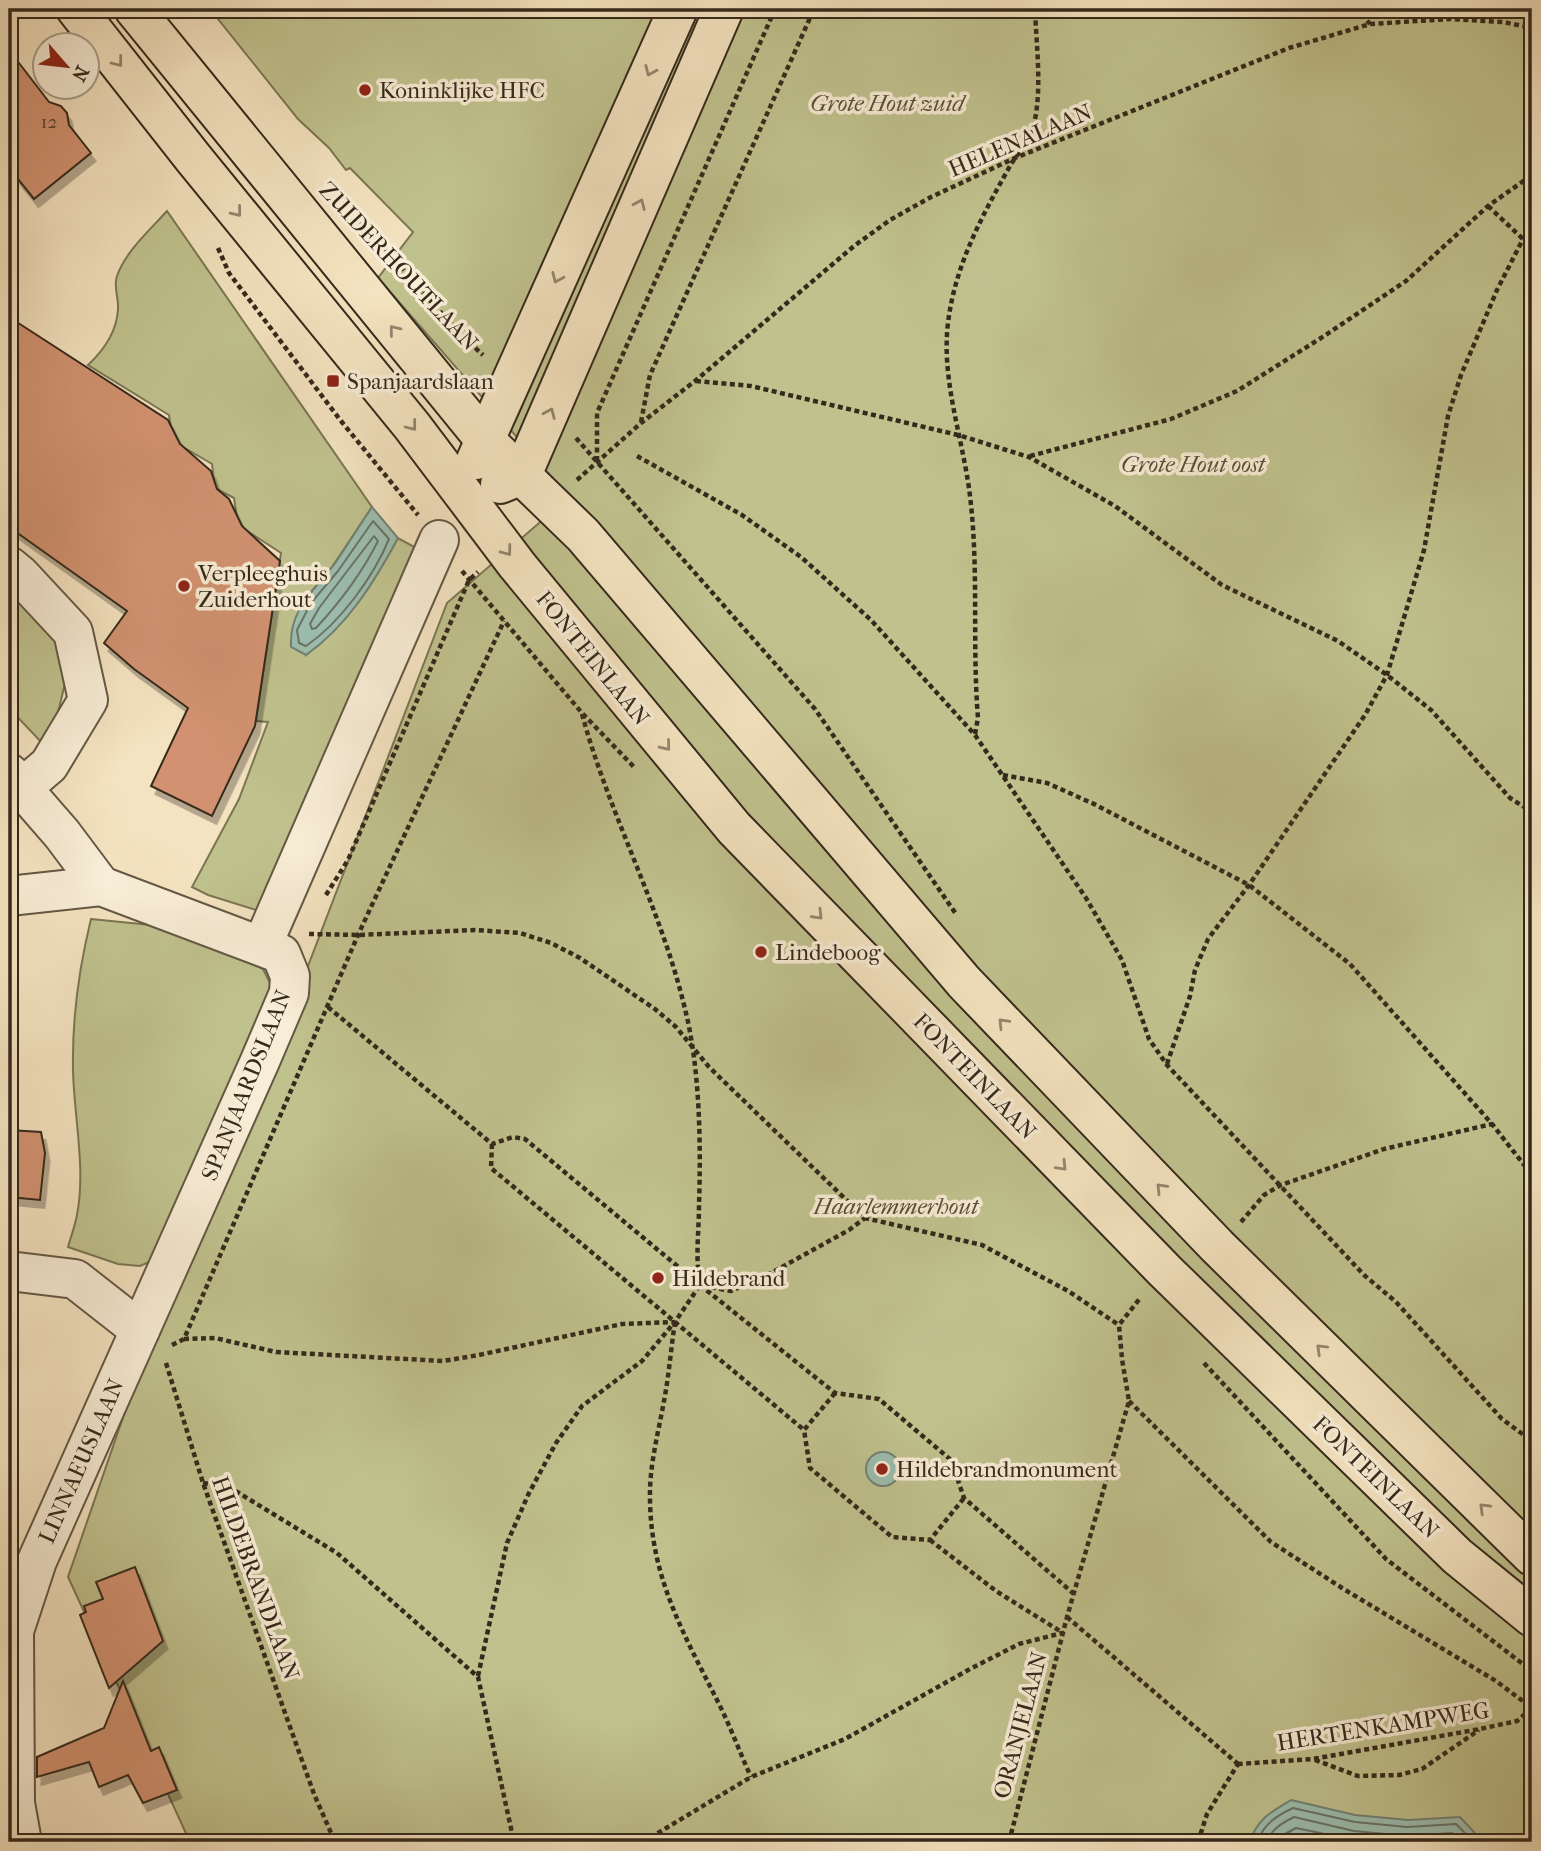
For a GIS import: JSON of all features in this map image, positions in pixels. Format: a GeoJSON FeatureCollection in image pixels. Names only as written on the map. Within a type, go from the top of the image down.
{"type":"FeatureCollection","features":[{"type":"Feature","properties":{"kind":"main road"},"geometry":{"type":"LineString","coordinates":[[76,9],[194,159],[412,426],[464,495]]}},
{"type":"Feature","properties":{"kind":"main road","name":"ZUIDERHOUTLAAN"},"geometry":{"type":"LineString","coordinates":[[134,9],[484,439]]}},
{"type":"Feature","properties":{"kind":"main road"},"geometry":{"type":"LineString","coordinates":[[464,495],[484,439],[678,9]]}},
{"type":"Feature","properties":{"kind":"main road"},"geometry":{"type":"LineString","coordinates":[[464,495],[522,475],[724,9]]}},
{"type":"Feature","properties":{"kind":"main road"},"geometry":{"type":"LineString","coordinates":[[484,439],[583,535],[964,982],[1217,1247],[1532,1556]]}},
{"type":"Feature","properties":{"kind":"main road","name":"FONTEINLAAN"},"geometry":{"type":"LineString","coordinates":[[464,495],[517,565],[734,828],[1164,1271],[1457,1556],[1532,1617]]}},
{"type":"Feature","properties":{"kind":"street"},"geometry":{"type":"LineString","coordinates":[[9,896],[101,886],[280,945],[439,540]]}},
{"type":"Feature","properties":{"kind":"street"},"geometry":{"type":"LineString","coordinates":[[9,566],[73,632],[88,700],[49,765],[15,781],[62,834],[101,886]]}},
{"type":"Feature","properties":{"kind":"street","name":"SPANJAARDSLAAN"},"geometry":{"type":"LineString","coordinates":[[151,1340],[289,993],[290,976],[280,945]]}},
{"type":"Feature","properties":{"kind":"street"},"geometry":{"type":"LineString","coordinates":[[9,1271],[75,1279],[151,1340]]}},
{"type":"Feature","properties":{"kind":"street","name":"LINNAEUSLAAN"},"geometry":{"type":"LineString","coordinates":[[22,1842],[12,1799],[12,1635],[37,1562],[151,1340]]}},
{"type":"Feature","properties":{"kind":"path"},"geometry":{"type":"LineString","coordinates":[[597,462],[597,413],[775,9]]}},
{"type":"Feature","properties":{"kind":"path"},"geometry":{"type":"LineString","coordinates":[[641,423],[650,375],[814,9]]}},
{"type":"Feature","properties":{"kind":"path"},"geometry":{"type":"LineString","coordinates":[[975,735],[978,718],[974,551],[970,494],[947,363],[948,324],[956,279],[982,216],[1028,140],[1036,109],[1035,9]]}},
{"type":"Feature","properties":{"kind":"path"},"geometry":{"type":"LineString","coordinates":[[1355,9],[1370,24]]}},
{"type":"Feature","properties":{"kind":"path"},"geometry":{"type":"LineString","coordinates":[[1531,9],[1532,18]]}},
{"type":"Feature","properties":{"kind":"path","name":"HELENALAAN"},"geometry":{"type":"LineString","coordinates":[[597,462],[854,246],[890,220],[931,197],[1015,158],[1289,48],[1370,24],[1450,19],[1503,22],[1532,27]]}},
{"type":"Feature","properties":{"kind":"path"},"geometry":{"type":"LineString","coordinates":[[1030,457],[1171,419],[1237,391],[1406,281],[1488,206],[1532,175]]}},
{"type":"Feature","properties":{"kind":"path","name":"ZUIDERHOUTLAAN"},"geometry":{"type":"LineString","coordinates":[[334,195],[362,221],[464,338],[510,380]]}},
{"type":"Feature","properties":{"kind":"path"},"geometry":{"type":"LineString","coordinates":[[1488,206],[1524,239]]}},
{"type":"Feature","properties":{"kind":"path"},"geometry":{"type":"LineString","coordinates":[[1167,1065],[1195,970],[1208,939],[1249,885],[1365,715],[1387,675],[1423,550],[1451,405],[1497,289],[1532,227]]}},
{"type":"Feature","properties":{"kind":"path"},"geometry":{"type":"LineString","coordinates":[[215,242],[229,273],[341,421],[469,580],[348,860],[323,899]]}},
{"type":"Feature","properties":{"kind":"path"},"geometry":{"type":"LineString","coordinates":[[695,381],[751,386],[958,435],[1030,457],[1115,506],[1222,585],[1338,641],[1387,675],[1431,710],[1510,798],[1532,812]]}},
{"type":"Feature","properties":{"kind":"path"},"geometry":{"type":"LineString","coordinates":[[550,412],[815,709],[961,921]]}},
{"type":"Feature","properties":{"kind":"path"},"geometry":{"type":"LineString","coordinates":[[637,456],[742,515],[801,557],[871,620],[975,735],[1086,898],[1122,960],[1149,1039],[1167,1065],[1364,1275],[1396,1302],[1502,1419],[1532,1441]]}},
{"type":"Feature","properties":{"kind":"path","name":"FONTEINLAAN"},"geometry":{"type":"LineString","coordinates":[[358,935],[504,621],[469,580]]}},
{"type":"Feature","properties":{"kind":"path"},"geometry":{"type":"LineString","coordinates":[[514,1842],[478,1676],[507,1543],[534,1483],[556,1443],[582,1406],[642,1361],[675,1322],[700,1285],[695,1260],[699,1147],[686,1010],[666,948],[590,746],[582,713]]}},
{"type":"Feature","properties":{"kind":"path"},"geometry":{"type":"LineString","coordinates":[[1003,775],[1047,783],[1094,804],[1249,885],[1350,964],[1492,1124],[1532,1175]]}},
{"type":"Feature","properties":{"kind":"path"},"geometry":{"type":"LineString","coordinates":[[280,945],[358,935],[475,930],[520,933],[551,943],[580,958],[655,1009],[676,1027],[709,1067],[864,1218],[982,1245],[1068,1291],[1119,1325]]}},
{"type":"Feature","properties":{"kind":"path"},"geometry":{"type":"LineString","coordinates":[[184,1339],[358,935]]}},
{"type":"Feature","properties":{"kind":"path"},"geometry":{"type":"LineString","coordinates":[[328,1007],[492,1144]]}},
{"type":"Feature","properties":{"kind":"path"},"geometry":{"type":"LineString","coordinates":[[1251,1230],[1241,1220],[1264,1195],[1281,1185],[1384,1149],[1492,1124]]}},
{"type":"Feature","properties":{"kind":"path"},"geometry":{"type":"LineString","coordinates":[[492,1144],[513,1137],[526,1139],[700,1285],[835,1393],[879,1399],[951,1460],[964,1498],[1074,1594]]}},
{"type":"Feature","properties":{"kind":"path"},"geometry":{"type":"LineString","coordinates":[[492,1144],[491,1168],[804,1430],[810,1468],[892,1537],[930,1540],[996,1591],[1063,1633]]}},
{"type":"Feature","properties":{"kind":"path"},"geometry":{"type":"LineString","coordinates":[[700,1285],[731,1291],[773,1272],[849,1230],[864,1218]]}},
{"type":"Feature","properties":{"kind":"path"},"geometry":{"type":"LineString","coordinates":[[1164,1271],[1119,1325],[1129,1401],[1271,1542],[1496,1681],[1532,1707]]}},
{"type":"Feature","properties":{"kind":"path"},"geometry":{"type":"LineString","coordinates":[[151,1340],[215,1338],[276,1352],[443,1361],[622,1324],[675,1322]]}},
{"type":"Feature","properties":{"kind":"path"},"geometry":{"type":"LineString","coordinates":[[675,1322],[651,1469],[653,1538],[660,1576],[670,1606],[751,1777]]}},
{"type":"Feature","properties":{"kind":"path","name":"HILDEBRANDLAAN"},"geometry":{"type":"LineString","coordinates":[[151,1340],[314,1794],[335,1842]]}},
{"type":"Feature","properties":{"kind":"path"},"geometry":{"type":"LineString","coordinates":[[804,1430],[835,1393]]}},
{"type":"Feature","properties":{"kind":"path","name":"ORANJELAAN"},"geometry":{"type":"LineString","coordinates":[[1009,1842],[1067,1617],[1129,1401]]}},
{"type":"Feature","properties":{"kind":"path"},"geometry":{"type":"LineString","coordinates":[[203,1483],[229,1487],[337,1553],[478,1676]]}},
{"type":"Feature","properties":{"kind":"path"},"geometry":{"type":"LineString","coordinates":[[930,1540],[964,1498]]}},
{"type":"Feature","properties":{"kind":"path"},"geometry":{"type":"LineString","coordinates":[[1067,1617],[1238,1764],[1207,1814],[1198,1842]]}},
{"type":"Feature","properties":{"kind":"path"},"geometry":{"type":"LineString","coordinates":[[643,1842],[751,1777],[845,1740],[1019,1644],[1063,1633]]}},
{"type":"Feature","properties":{"kind":"path","name":"HERTENKAMPWEG"},"geometry":{"type":"LineString","coordinates":[[1238,1764],[1313,1759],[1480,1730],[1517,1721],[1532,1707]]}},
{"type":"Feature","properties":{"kind":"path"},"geometry":{"type":"LineString","coordinates":[[1313,1759],[1358,1776],[1399,1775],[1422,1769],[1480,1730]]}},
{"type":"Feature","properties":{"kind":"green space","name":"Haarlemmerhout"},"geometry":{"type":"Polygon","coordinates":[[[210,9],[1532,9],[1532,1842],[190,1842],[68,1577],[150,1339],[254,1107],[447,603],[569,497],[378,278],[413,232],[350,168],[346,170],[329,148],[298,119],[210,9]]]}},
{"type":"Feature","properties":{"kind":"green space"},"geometry":{"type":"Polygon","coordinates":[[[167,211],[372,507],[332,567],[305,599],[306,655],[335,630],[359,602],[398,538],[418,549],[259,911],[208,895],[192,887],[239,799],[268,722],[256,721],[281,553],[238,525],[234,498],[215,488],[212,464],[173,441],[169,415],[88,365],[104,347],[115,325],[118,305],[116,280],[121,267],[167,211]]]}},
{"type":"Feature","properties":{"kind":"green space"},"geometry":{"type":"Polygon","coordinates":[[[9,586],[52,624],[67,675],[56,721],[42,743],[9,708],[9,586]]]}},
{"type":"Feature","properties":{"kind":"green space"},"geometry":{"type":"Polygon","coordinates":[[[91,919],[151,925],[215,943],[263,969],[270,983],[268,1000],[154,1260],[140,1266],[118,1264],[68,1247],[77,1215],[80,1180],[73,1070],[75,1013],[91,919]]]}},
{"type":"Feature","properties":{"kind":"water"},"geometry":{"type":"Polygon","coordinates":[[[372,507],[398,538],[359,602],[335,630],[306,655],[291,647],[294,621],[305,601],[336,562],[372,507]]]}},
{"type":"Feature","properties":{"kind":"water"},"geometry":{"type":"Polygon","coordinates":[[[883,1452],[895,1457],[900,1469],[895,1481],[883,1486],[871,1481],[866,1469],[871,1457],[883,1452]]]}},
{"type":"Feature","properties":{"kind":"water"},"geometry":{"type":"Polygon","coordinates":[[[1291,1800],[1355,1815],[1408,1820],[1460,1817],[1474,1832],[1477,1842],[1249,1842],[1266,1817],[1291,1800]]]}},
{"type":"Feature","properties":{"kind":"building"},"geometry":{"type":"Polygon","coordinates":[[[9,50],[32,80],[32,102],[49,102],[61,106],[67,113],[69,125],[91,153],[34,199],[9,168],[9,50]]]}},
{"type":"Feature","properties":{"kind":"building","name":"Verpleeghuis Zuiderhout"},"geometry":{"type":"Polygon","coordinates":[[[9,317],[168,420],[180,444],[211,471],[217,489],[229,499],[242,526],[280,561],[255,726],[212,816],[151,786],[188,708],[134,669],[104,643],[127,611],[9,527],[9,317]]]}},
{"type":"Feature","properties":{"kind":"building"},"geometry":{"type":"Polygon","coordinates":[[[9,1130],[41,1132],[45,1153],[40,1200],[9,1197],[9,1130]]]}},
{"type":"Feature","properties":{"kind":"building"},"geometry":{"type":"Polygon","coordinates":[[[135,1567],[163,1641],[109,1688],[80,1615],[86,1612],[84,1606],[103,1599],[96,1582],[135,1567]]]}},
{"type":"Feature","properties":{"kind":"building"},"geometry":{"type":"Polygon","coordinates":[[[123,1681],[151,1751],[159,1747],[177,1790],[143,1803],[128,1775],[99,1787],[89,1762],[37,1777],[37,1757],[104,1728],[123,1681]]]}},
{"type":"Feature","properties":{"kind":"place","name":"Koninklijke HFC"},"geometry":{"type":"Point","coordinates":[365,90]}},
{"type":"Feature","properties":{"kind":"place","name":"Spanjaardslaan"},"geometry":{"type":"Point","coordinates":[333,381]}},
{"type":"Feature","properties":{"kind":"place","name":"Verpleeghuis Zuiderhout"},"geometry":{"type":"Point","coordinates":[184,586]}},
{"type":"Feature","properties":{"kind":"place","name":"Lindeboog"},"geometry":{"type":"Point","coordinates":[761,952]}},
{"type":"Feature","properties":{"kind":"place","name":"Hildebrand"},"geometry":{"type":"Point","coordinates":[658,1278]}},
{"type":"Feature","properties":{"kind":"place","name":"Hildebrandmonument"},"geometry":{"type":"Point","coordinates":[882,1469]}},
{"type":"Feature","properties":{"kind":"park label","name":"Grote Hout zuid"},"geometry":{"type":"Point","coordinates":[887,103]}},
{"type":"Feature","properties":{"kind":"park label","name":"Grote Hout oost"},"geometry":{"type":"Point","coordinates":[1193,464]}}]}
